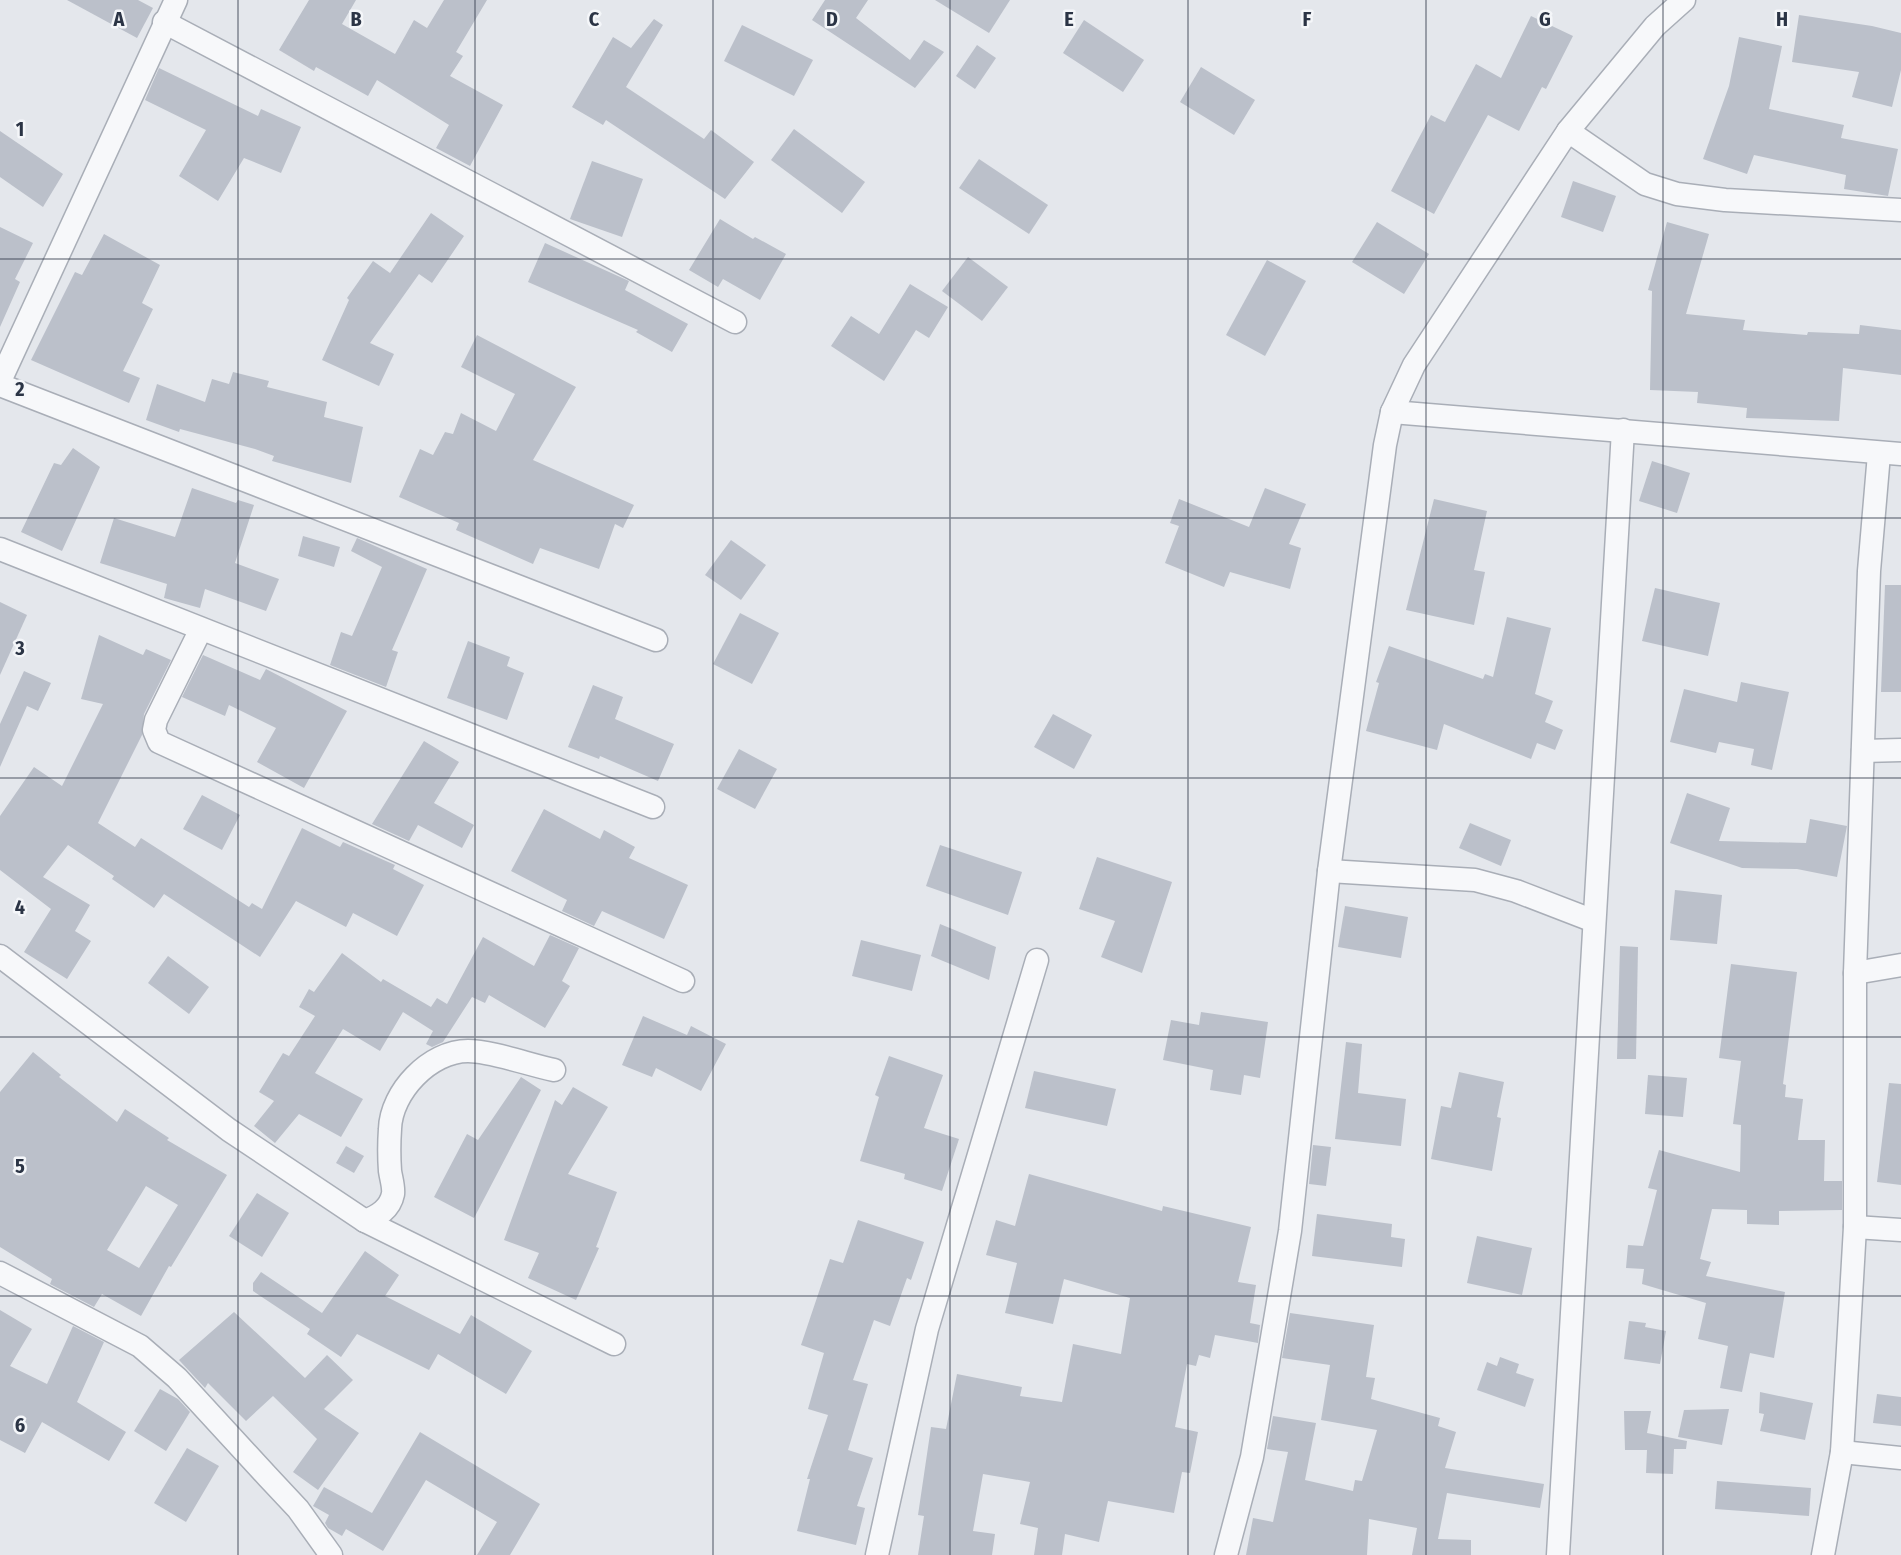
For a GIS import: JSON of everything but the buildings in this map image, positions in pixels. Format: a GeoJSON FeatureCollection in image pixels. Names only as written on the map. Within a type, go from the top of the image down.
{"type":"FeatureCollection","features":[{"type":"Feature","properties":{"kind":"street"},"geometry":{"type":"LineString","coordinates":[[176,0],[0,383],[656,639]]}},
{"type":"Feature","properties":{"kind":"street"},"geometry":{"type":"LineString","coordinates":[[1226,1555],[1252,1457],[1290,1231],[1329,871],[1385,446],[1392,412],[1414,365],[1568,131],[1655,26],[1684,0]]}},
{"type":"Feature","properties":{"kind":"street"},"geometry":{"type":"LineString","coordinates":[[164,22],[735,322]]}},
{"type":"Feature","properties":{"kind":"street"},"geometry":{"type":"LineString","coordinates":[[1568,131],[1646,184],[1677,195],[1901,210]]}},
{"type":"Feature","properties":{"kind":"street"},"geometry":{"type":"LineString","coordinates":[[1392,412],[1890,454],[1869,572],[1855,973],[1855,1227],[1842,1452],[1823,1555]]}},
{"type":"Feature","properties":{"kind":"street"},"geometry":{"type":"LineString","coordinates":[[1558,1555],[1623,430]]}},
{"type":"Feature","properties":{"kind":"street"},"geometry":{"type":"LineString","coordinates":[[0,549],[653,807]]}},
{"type":"Feature","properties":{"kind":"street"},"geometry":{"type":"LineString","coordinates":[[201,628],[156,720],[154,730],[159,742],[683,981]]}},
{"type":"Feature","properties":{"kind":"street"},"geometry":{"type":"LineString","coordinates":[[1863,751],[1901,750]]}},
{"type":"Feature","properties":{"kind":"street"},"geometry":{"type":"LineString","coordinates":[[1329,871],[1475,880],[1516,891],[1594,921]]}},
{"type":"Feature","properties":{"kind":"street"},"geometry":{"type":"LineString","coordinates":[[0,956],[229,1130],[365,1221],[614,1344]]}},
{"type":"Feature","properties":{"kind":"street"},"geometry":{"type":"LineString","coordinates":[[877,1555],[927,1329],[1037,960]]}},
{"type":"Feature","properties":{"kind":"street"},"geometry":{"type":"LineString","coordinates":[[1855,973],[1901,965]]}},
{"type":"Feature","properties":{"kind":"street"},"geometry":{"type":"LineString","coordinates":[[365,1221],[380,1215],[388,1206],[393,1193],[390,1126],[397,1102],[410,1081],[431,1063],[452,1054],[469,1051],[554,1070]]}},
{"type":"Feature","properties":{"kind":"street"},"geometry":{"type":"LineString","coordinates":[[1855,1227],[1901,1230]]}},
{"type":"Feature","properties":{"kind":"street"},"geometry":{"type":"LineString","coordinates":[[0,1274],[140,1346],[177,1378],[298,1509],[331,1555]]}},
{"type":"Feature","properties":{"kind":"street"},"geometry":{"type":"LineString","coordinates":[[1842,1452],[1901,1458]]}}]}
